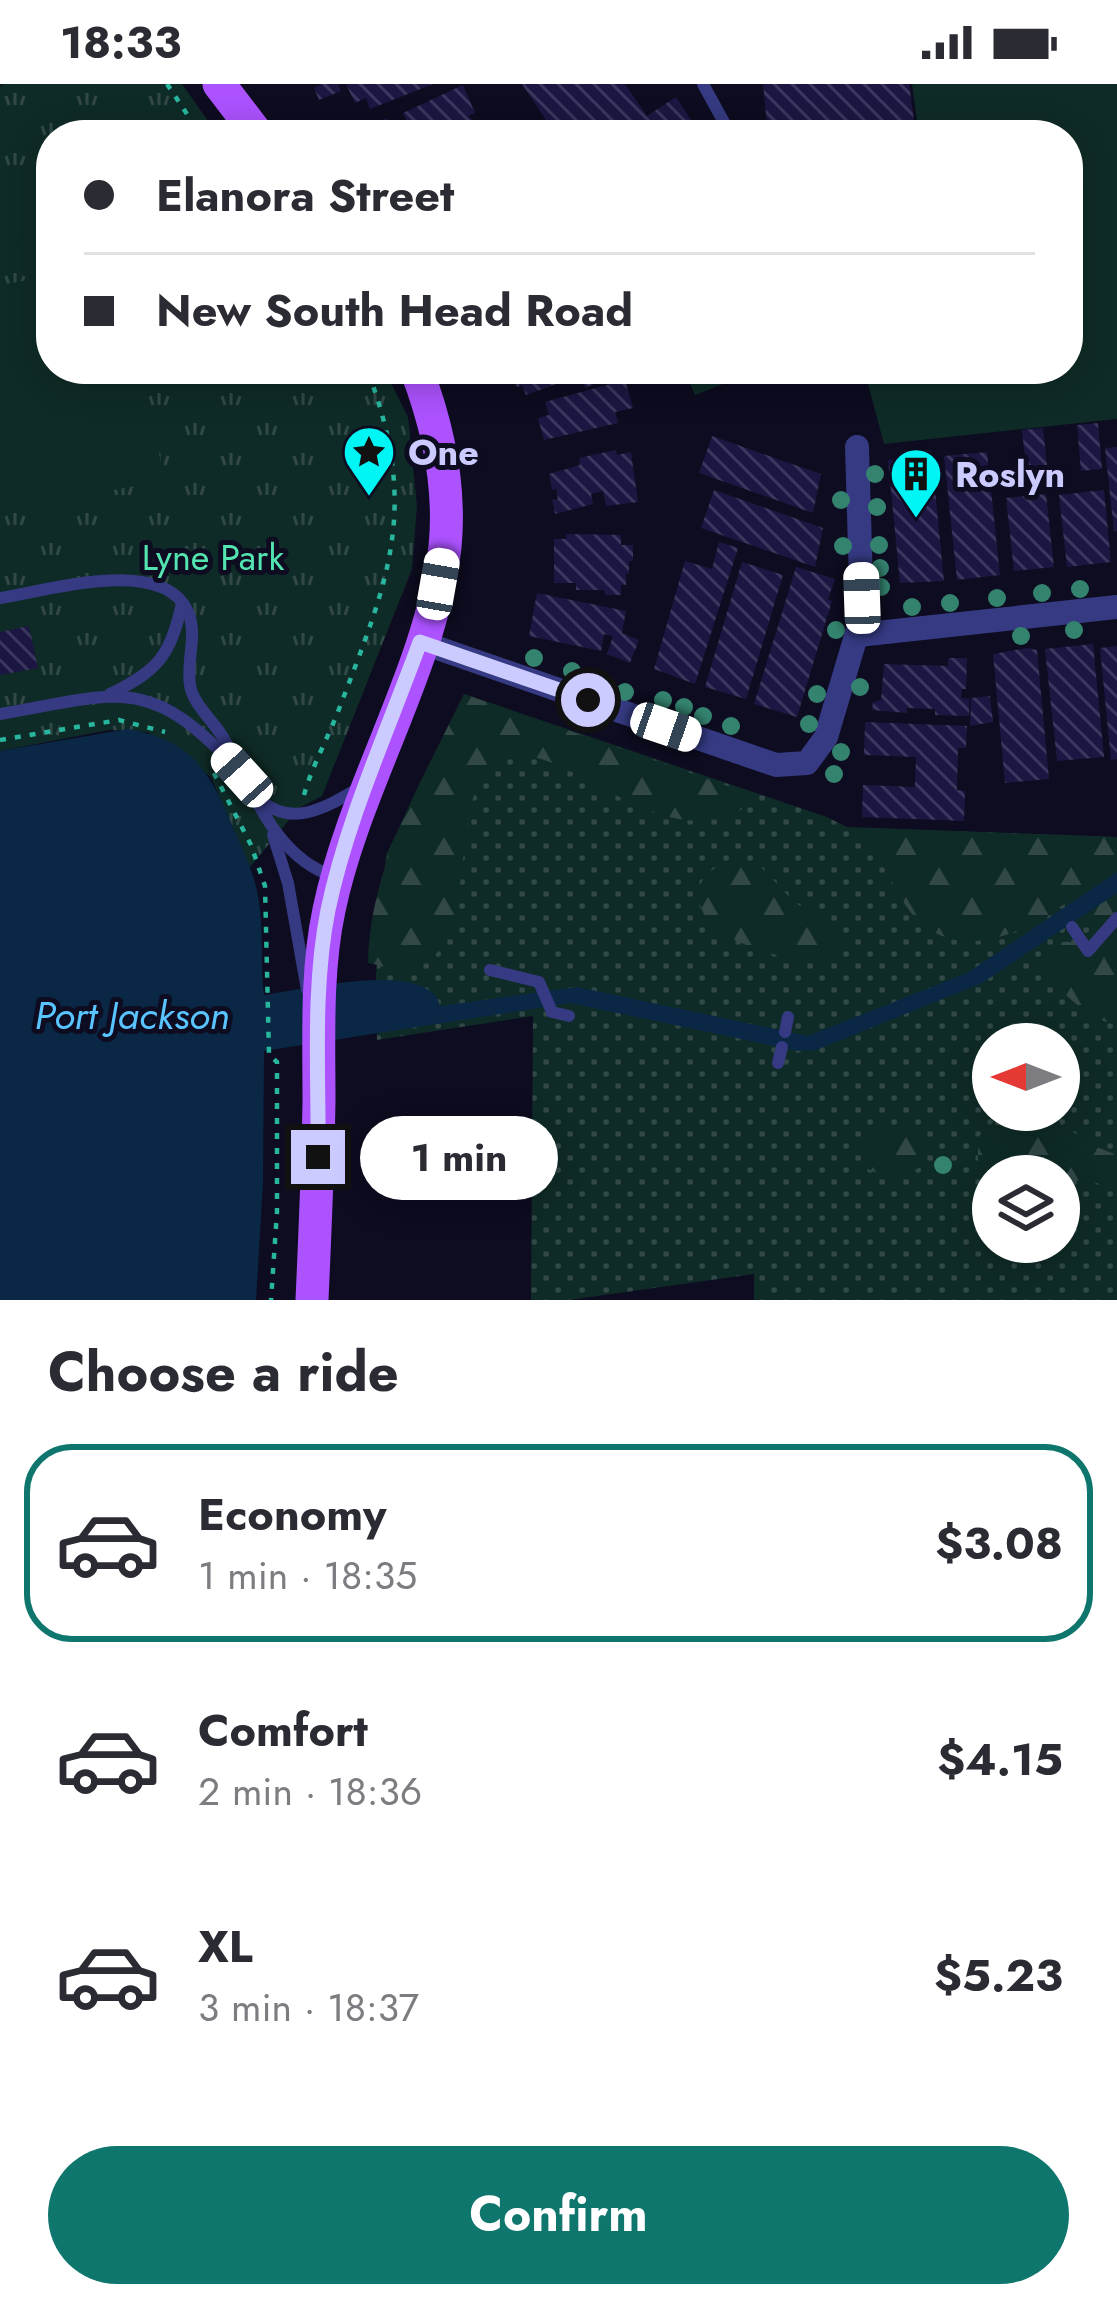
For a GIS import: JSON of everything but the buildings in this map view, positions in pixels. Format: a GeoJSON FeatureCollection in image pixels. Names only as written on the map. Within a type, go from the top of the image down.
{"type":"FeatureCollection","features":[{"type":"Feature","properties":{"kind":"main road"},"geometry":{"type":"LineString","coordinates":[[219,84],[247,120]]}},
{"type":"Feature","properties":{"kind":"main road"},"geometry":{"type":"LineString","coordinates":[[312,1300],[325,935],[337,877],[438,584],[446,500],[442,452],[421,384]]}},
{"type":"Feature","properties":{"kind":"street"},"geometry":{"type":"LineString","coordinates":[[420,642],[776,765],[807,763],[826,737],[858,634],[862,598],[857,447]]}},
{"type":"Feature","properties":{"kind":"street"},"geometry":{"type":"LineString","coordinates":[[858,634],[1117,607]]}},
{"type":"Feature","properties":{"kind":"lane"},"geometry":{"type":"LineString","coordinates":[[703,84],[723,120]]}},
{"type":"Feature","properties":{"kind":"lane"},"geometry":{"type":"LineString","coordinates":[[0,598],[100,582],[138,580],[166,587],[182,602],[192,636],[190,688],[250,790],[302,861],[337,877]]}},
{"type":"Feature","properties":{"kind":"lane"},"geometry":{"type":"LineString","coordinates":[[102,698],[158,665],[175,632],[182,602]]}},
{"type":"Feature","properties":{"kind":"lane"},"geometry":{"type":"LineString","coordinates":[[0,714],[102,698],[138,698],[170,708],[203,732],[242,775]]}},
{"type":"Feature","properties":{"kind":"lane"},"geometry":{"type":"LineString","coordinates":[[250,790],[274,810],[300,814],[321,809],[369,782]]}},
{"type":"Feature","properties":{"kind":"lane"},"geometry":{"type":"LineString","coordinates":[[266,815],[283,863],[319,1044]]}},
{"type":"Feature","properties":{"kind":"lane"},"geometry":{"type":"LineString","coordinates":[[1072,927],[1088,951],[1117,918]]}},
{"type":"Feature","properties":{"kind":"lane"},"geometry":{"type":"LineString","coordinates":[[490,970],[539,982],[552,1012],[569,1016]]}},
{"type":"Feature","properties":{"kind":"lane"},"geometry":{"type":"LineString","coordinates":[[785,1032],[788,1017]]}},
{"type":"Feature","properties":{"kind":"lane"},"geometry":{"type":"LineString","coordinates":[[778,1063],[782,1047]]}},
{"type":"Feature","properties":{"kind":"path"},"geometry":{"type":"LineString","coordinates":[[166,84],[191,120]]}},
{"type":"Feature","properties":{"kind":"path"},"geometry":{"type":"LineString","coordinates":[[305,807],[304,793],[390,569],[397,526],[393,464],[373,384]]}},
{"type":"Feature","properties":{"kind":"path"},"geometry":{"type":"LineString","coordinates":[[0,740],[119,721],[171,734]]}},
{"type":"Feature","properties":{"kind":"path"},"geometry":{"type":"LineString","coordinates":[[212,770],[251,845],[265,886],[268,1055],[277,1062],[277,1212],[271,1300]]}},
{"type":"Feature","properties":{"kind":"green space","name":"Lyne Park"},"geometry":{"type":"Polygon","coordinates":[[[182,84],[207,120],[36,120],[36,384],[392,384],[408,417],[417,506],[412,569],[322,796],[299,808],[250,867],[211,777],[147,732],[109,730],[0,751],[0,86],[182,84]]]}},
{"type":"Feature","properties":{"kind":"green space"},"geometry":{"type":"Polygon","coordinates":[[[912,84],[1117,84],[1117,419],[884,444],[868,384],[1083,384],[1083,120],[917,120],[912,84]]]}},
{"type":"Feature","properties":{"kind":"green space"},"geometry":{"type":"Polygon","coordinates":[[[36,162],[36,232],[0,249],[0,179],[36,162]]]}},
{"type":"Feature","properties":{"kind":"green space"},"geometry":{"type":"Polygon","coordinates":[[[36,279],[36,384],[147,384],[164,481],[0,510],[0,285],[36,279]]]}},
{"type":"Feature","properties":{"kind":"green space"},"geometry":{"type":"Polygon","coordinates":[[[690,384],[722,384],[695,395],[690,384]]]}},
{"type":"Feature","properties":{"kind":"green space"},"geometry":{"type":"Polygon","coordinates":[[[464,694],[847,827],[1117,837],[1117,1300],[754,1300],[754,1274],[569,1300],[531,1300],[533,1016],[377,1040],[376,975],[386,855],[464,694]]]}},
{"type":"Feature","properties":{"kind":"green space"},"geometry":{"type":"Polygon","coordinates":[[[464,694],[759,797],[723,817],[686,820],[650,811],[548,761],[519,755],[494,763],[480,781],[471,807],[457,904],[435,956],[408,970],[368,963],[371,927],[388,858],[464,694]]]}},
{"type":"Feature","properties":{"kind":"green space"},"geometry":{"type":"Polygon","coordinates":[[[862,828],[1117,837],[1117,864],[1047,916],[991,939],[964,941],[938,934],[914,916],[862,828]]]}},
{"type":"Feature","properties":{"kind":"green space"},"geometry":{"type":"Polygon","coordinates":[[[739,860],[761,867],[793,901],[828,925],[841,941],[840,956],[828,965],[777,955],[739,942],[714,926],[700,904],[702,881],[722,865],[739,860]]]}},
{"type":"Feature","properties":{"kind":"green space"},"geometry":{"type":"Polygon","coordinates":[[[1117,895],[1117,1025],[1071,999],[1052,978],[1043,956],[1066,942],[1091,953],[1097,950],[1104,936],[1093,916],[1096,906],[1117,895]]]}},
{"type":"Feature","properties":{"kind":"green space"},"geometry":{"type":"Polygon","coordinates":[[[893,1125],[914,1134],[923,1150],[921,1166],[900,1176],[864,1167],[863,1142],[873,1130],[893,1125]]]}},
{"type":"Feature","properties":{"kind":"green space"},"geometry":{"type":"Polygon","coordinates":[[[984,1131],[1072,1131],[1117,1155],[1117,1193],[1080,1181],[1080,1155],[978,1155],[978,1137],[984,1131]]]}},
{"type":"Feature","properties":{"kind":"water","name":"Port Jackson"},"geometry":{"type":"Polygon","coordinates":[[[128,729],[151,734],[185,752],[218,793],[258,893],[264,995],[389,980],[413,983],[431,992],[440,1006],[577,987],[808,1036],[967,973],[1117,872],[1117,893],[982,983],[816,1050],[798,1051],[570,1003],[264,1051],[256,1300],[0,1300],[0,751],[128,729]]]}},
{"type":"Feature","properties":{"kind":"place","name":"One"},"geometry":{"type":"Point","coordinates":[369,498]}},
{"type":"Feature","properties":{"kind":"place","name":"Roslyn"},"geometry":{"type":"Point","coordinates":[916,520]}},
{"type":"Feature","properties":{"kind":"route"},"geometry":{"type":"LineString","coordinates":[[318,1157],[321,988],[328,911],[346,844],[420,642],[588,700]]}}]}
